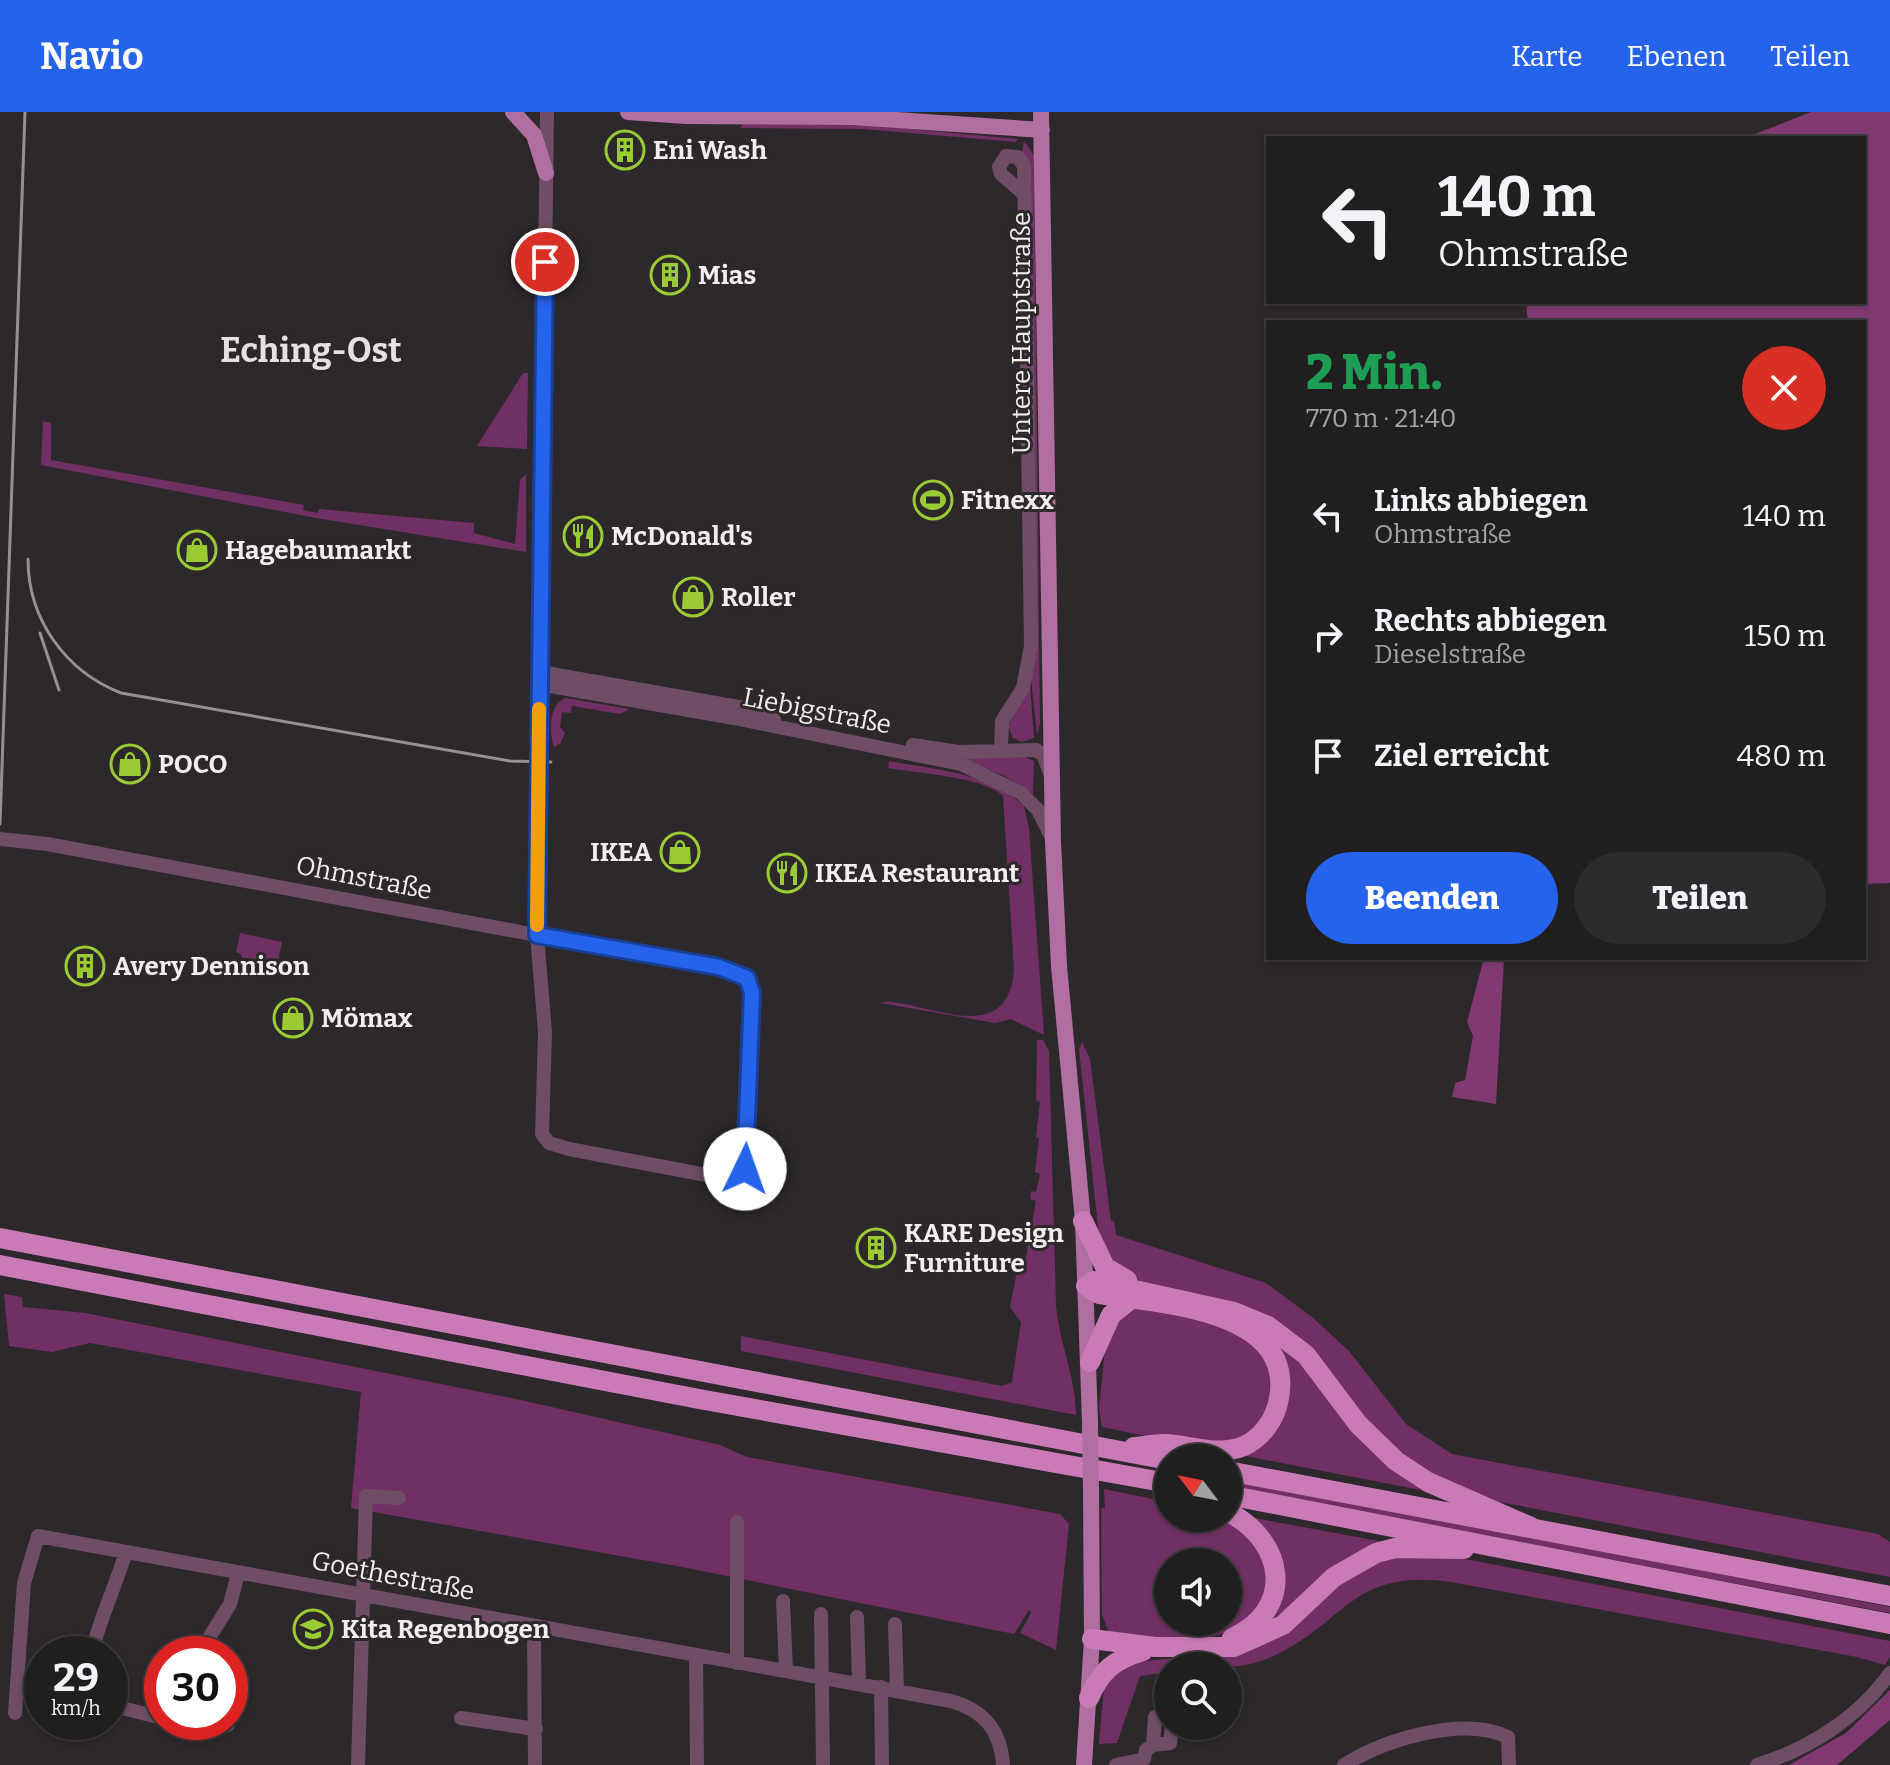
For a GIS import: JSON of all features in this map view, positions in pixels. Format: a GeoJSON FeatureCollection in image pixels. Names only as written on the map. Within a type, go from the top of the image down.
{"type":"FeatureCollection","features":[{"type":"Feature","properties":{"kind":"highway"},"geometry":{"type":"LineString","coordinates":[[1083,1221],[1105,1267],[1136,1294],[1198,1310],[1250,1330],[1265,1343],[1276,1364],[1279,1397],[1267,1427],[1243,1447],[1209,1451],[1164,1444],[1114,1450]]}},
{"type":"Feature","properties":{"kind":"highway"},"geometry":{"type":"LineString","coordinates":[[5,1239],[1154,1457]]}},
{"type":"Feature","properties":{"kind":"highway"},"geometry":{"type":"LineString","coordinates":[[4,1266],[1154,1482]]}},
{"type":"Feature","properties":{"kind":"highway"},"geometry":{"type":"LineString","coordinates":[[1086,1286],[1099,1294],[1136,1294],[1234,1312],[1268,1326],[1306,1355],[1367,1434],[1396,1461],[1428,1482],[1531,1527]]}},
{"type":"Feature","properties":{"kind":"highway"},"geometry":{"type":"LineString","coordinates":[[1090,1362],[1111,1315],[1136,1294]]}},
{"type":"Feature","properties":{"kind":"highway"},"geometry":{"type":"LineString","coordinates":[[1242,1474],[1890,1596]]}},
{"type":"Feature","properties":{"kind":"highway"},"geometry":{"type":"LineString","coordinates":[[1242,1498],[1519,1549],[1890,1624]]}},
{"type":"Feature","properties":{"kind":"highway"},"geometry":{"type":"LineString","coordinates":[[1214,1647],[1257,1622],[1269,1604],[1276,1584],[1274,1561],[1265,1541],[1242,1520]]}},
{"type":"Feature","properties":{"kind":"highway"},"geometry":{"type":"LineString","coordinates":[[1092,1644],[1234,1647],[1273,1632],[1334,1577],[1376,1553],[1395,1548],[1519,1549]]}},
{"type":"Feature","properties":{"kind":"highway"},"geometry":{"type":"LineString","coordinates":[[1092,1644],[1099,1655],[1122,1658]]}},
{"type":"Feature","properties":{"kind":"highway"},"geometry":{"type":"LineString","coordinates":[[1089,1698],[1107,1667],[1122,1658],[1155,1647]]}},
{"type":"Feature","properties":{"kind":"main road"},"geometry":{"type":"LineString","coordinates":[[513,112],[534,135],[546,173]]}},
{"type":"Feature","properties":{"kind":"main road"},"geometry":{"type":"LineString","coordinates":[[628,112],[853,114],[1042,130]]}},
{"type":"Feature","properties":{"kind":"main road"},"geometry":{"type":"LineString","coordinates":[[992,126],[1008,122],[1021,112]]}},
{"type":"Feature","properties":{"kind":"main road","name":"Untere Hauptstraße"},"geometry":{"type":"LineString","coordinates":[[1041,112],[1053,841],[1059,966],[1083,1221],[1090,1362],[1092,1644]]}},
{"type":"Feature","properties":{"kind":"main road"},"geometry":{"type":"LineString","coordinates":[[1084,1765],[1092,1644]]}},
{"type":"Feature","properties":{"kind":"street"},"geometry":{"type":"LineString","coordinates":[[537,935],[547,112]]}},
{"type":"Feature","properties":{"kind":"street"},"geometry":{"type":"LineString","coordinates":[[1001,750],[1002,721],[1027,676],[1031,646],[1024,194]]}},
{"type":"Feature","properties":{"kind":"street","name":"Liebigstraße"},"geometry":{"type":"LineString","coordinates":[[540,678],[744,708],[765,718],[958,752],[1036,750]]}},
{"type":"Feature","properties":{"kind":"street","name":"Liebigstraße"},"geometry":{"type":"LineString","coordinates":[[540,678],[961,764],[1021,793],[1038,810],[1053,841]]}},
{"type":"Feature","properties":{"kind":"street"},"geometry":{"type":"LineString","coordinates":[[1050,725],[1036,750],[1043,755],[1052,777]]}},
{"type":"Feature","properties":{"kind":"street","name":"Ohmstraße"},"geometry":{"type":"LineString","coordinates":[[0,839],[109,855],[719,967],[747,978],[752,993],[745,1169],[729,1178],[569,1149],[544,1140],[545,1032],[537,935]]}},
{"type":"Feature","properties":{"kind":"street"},"geometry":{"type":"LineString","coordinates":[[358,1765],[366,1496],[399,1498]]}},
{"type":"Feature","properties":{"kind":"street"},"geometry":{"type":"LineString","coordinates":[[737,1522],[737,1663]]}},
{"type":"Feature","properties":{"kind":"street","name":"Goethestraße"},"geometry":{"type":"LineString","coordinates":[[15,1713],[24,1583],[38,1536],[534,1628],[823,1675],[971,1707],[990,1725],[998,1738],[1003,1765]]}},
{"type":"Feature","properties":{"kind":"street"},"geometry":{"type":"LineString","coordinates":[[96,1636],[126,1552]]}},
{"type":"Feature","properties":{"kind":"street"},"geometry":{"type":"LineString","coordinates":[[210,1636],[230,1604],[238,1574]]}},
{"type":"Feature","properties":{"kind":"street"},"geometry":{"type":"LineString","coordinates":[[783,1601],[786,1670]]}},
{"type":"Feature","properties":{"kind":"street"},"geometry":{"type":"LineString","coordinates":[[821,1614],[823,1765]]}},
{"type":"Feature","properties":{"kind":"street"},"geometry":{"type":"LineString","coordinates":[[857,1617],[859,1682]]}},
{"type":"Feature","properties":{"kind":"street"},"geometry":{"type":"LineString","coordinates":[[895,1624],[897,1690]]}},
{"type":"Feature","properties":{"kind":"street"},"geometry":{"type":"LineString","coordinates":[[534,1628],[535,1765]]}},
{"type":"Feature","properties":{"kind":"street"},"geometry":{"type":"LineString","coordinates":[[696,1655],[697,1765]]}},
{"type":"Feature","properties":{"kind":"street"},"geometry":{"type":"LineString","coordinates":[[1757,1765],[1814,1742],[1850,1716],[1890,1673]]}},
{"type":"Feature","properties":{"kind":"street"},"geometry":{"type":"LineString","coordinates":[[881,1687],[882,1765]]}},
{"type":"Feature","properties":{"kind":"street"},"geometry":{"type":"LineString","coordinates":[[461,1718],[536,1729]]}},
{"type":"Feature","properties":{"kind":"street"},"geometry":{"type":"LineString","coordinates":[[1344,1765],[1369,1749],[1425,1732],[1494,1730],[1508,1737],[1509,1765]]}},
{"type":"Feature","properties":{"kind":"street"},"geometry":{"type":"LineString","coordinates":[[1153,1745],[1154,1731]]}},
{"type":"Feature","properties":{"kind":"street"},"geometry":{"type":"LineString","coordinates":[[1116,1765],[1144,1759],[1146,1750],[1153,1745],[1170,1743],[1170,1740]]}},
{"type":"Feature","properties":{"kind":"shaded area"},"geometry":{"type":"Polygon","coordinates":[[[1811,112],[1890,112],[1890,883],[1866,884],[1866,320],[1528,320],[1526,304],[1866,304],[1866,136],[1750,136],[1811,112]]]}},
{"type":"Feature","properties":{"kind":"shaded area"},"geometry":{"type":"Polygon","coordinates":[[[743,124],[867,125],[1018,139],[1015,142],[863,129],[740,128],[743,124]]]}},
{"type":"Feature","properties":{"kind":"shaded area"},"geometry":{"type":"Polygon","coordinates":[[[1024,141],[1034,155],[1040,724],[1037,735],[1031,678],[1036,648],[1024,141]]]}},
{"type":"Feature","properties":{"kind":"shaded area"},"geometry":{"type":"Polygon","coordinates":[[[523,373],[528,373],[527,449],[477,446],[523,373]]]}},
{"type":"Feature","properties":{"kind":"shaded area"},"geometry":{"type":"Polygon","coordinates":[[[43,421],[51,423],[51,460],[304,505],[303,510],[318,513],[319,509],[474,523],[474,533],[515,544],[520,480],[526,474],[526,552],[316,518],[41,465],[43,421]]]}},
{"type":"Feature","properties":{"kind":"shaded area"},"geometry":{"type":"Polygon","coordinates":[[[1030,685],[1034,738],[1022,742],[1013,738],[1008,726],[1030,685]]]}},
{"type":"Feature","properties":{"kind":"shaded area"},"geometry":{"type":"Polygon","coordinates":[[[566,698],[630,709],[620,714],[572,706],[571,713],[562,712],[560,727],[565,733],[560,744],[554,747],[551,734],[553,712],[566,698]]]}},
{"type":"Feature","properties":{"kind":"shaded area"},"geometry":{"type":"Polygon","coordinates":[[[1025,757],[1034,761],[1033,794],[1005,776],[959,758],[1025,757]]]}},
{"type":"Feature","properties":{"kind":"shaded area"},"geometry":{"type":"Polygon","coordinates":[[[889,761],[977,779],[1010,795],[1024,806],[1029,829],[1044,1035],[1011,1019],[995,1023],[881,1003],[895,1002],[958,1015],[989,1013],[1001,1005],[1009,991],[1014,970],[1003,796],[966,780],[888,768],[889,761]]]}},
{"type":"Feature","properties":{"kind":"shaded area"},"geometry":{"type":"Polygon","coordinates":[[[240,933],[282,942],[277,966],[241,957],[236,952],[240,933]]]}},
{"type":"Feature","properties":{"kind":"shaded area"},"geometry":{"type":"Polygon","coordinates":[[[1483,960],[1504,960],[1496,1104],[1452,1097],[1455,1083],[1465,1080],[1473,1036],[1467,1022],[1483,960]]]}},
{"type":"Feature","properties":{"kind":"shaded area"},"geometry":{"type":"Polygon","coordinates":[[[1037,1040],[1043,1040],[1049,1051],[1056,1305],[1076,1415],[741,1351],[741,1336],[1002,1386],[1012,1382],[1021,1322],[1010,1307],[1018,1266],[1024,1268],[1036,1201],[1030,1199],[1031,1191],[1036,1192],[1040,1174],[1035,1172],[1040,1102],[1036,1100],[1037,1040]]]}},
{"type":"Feature","properties":{"kind":"shaded area"},"geometry":{"type":"Polygon","coordinates":[[[1082,1042],[1090,1059],[1111,1221],[1114,1221],[1116,1235],[1266,1283],[1312,1317],[1349,1351],[1406,1424],[1452,1454],[1878,1534],[1890,1542],[1890,1577],[1479,1498],[1398,1457],[1320,1364],[1120,1272],[1100,1246],[1079,1049],[1082,1042]]]}},
{"type":"Feature","properties":{"kind":"shaded area"},"geometry":{"type":"Polygon","coordinates":[[[4,1294],[22,1297],[23,1307],[85,1313],[516,1399],[720,1445],[747,1457],[1060,1514],[1069,1524],[1056,1650],[1020,1633],[1031,1613],[1029,1610],[1014,1634],[682,1567],[351,1508],[361,1392],[90,1343],[52,1352],[9,1346],[4,1294]]]}},
{"type":"Feature","properties":{"kind":"shaded area"},"geometry":{"type":"Polygon","coordinates":[[[1129,1307],[1186,1313],[1260,1345],[1276,1391],[1250,1437],[1227,1444],[1185,1444],[1102,1427],[1099,1408],[1106,1339],[1129,1307]]]}},
{"type":"Feature","properties":{"kind":"shaded area"},"geometry":{"type":"Polygon","coordinates":[[[1281,1340],[1431,1492],[1242,1455],[1242,1450],[1267,1435],[1272,1347],[1281,1340]]]}},
{"type":"Feature","properties":{"kind":"shaded area"},"geometry":{"type":"Polygon","coordinates":[[[1242,1482],[1890,1607],[1890,1613],[1242,1489],[1242,1482]]]}},
{"type":"Feature","properties":{"kind":"shaded area"},"geometry":{"type":"Polygon","coordinates":[[[1104,1489],[1154,1499],[1154,1532],[1242,1532],[1242,1528],[1251,1534],[1269,1575],[1260,1607],[1242,1624],[1242,1548],[1154,1548],[1154,1636],[1214,1636],[1168,1640],[1109,1634],[1102,1614],[1101,1508],[1105,1508],[1104,1489]]]}},
{"type":"Feature","properties":{"kind":"shaded area"},"geometry":{"type":"Polygon","coordinates":[[[1249,1517],[1395,1544],[1256,1632],[1278,1599],[1249,1517]]]}},
{"type":"Feature","properties":{"kind":"shaded area"},"geometry":{"type":"Polygon","coordinates":[[[1379,1556],[1449,1556],[1890,1641],[1890,1657],[1885,1665],[1857,1657],[1451,1582],[1417,1580],[1390,1583],[1369,1591],[1295,1645],[1269,1658],[1242,1665],[1242,1652],[1217,1652],[1379,1556]]]}},
{"type":"Feature","properties":{"kind":"shaded area"},"geometry":{"type":"Polygon","coordinates":[[[1154,1660],[1154,1674],[1140,1676],[1117,1743],[1099,1744],[1104,1688],[1109,1677],[1136,1662],[1154,1660]]]}},
{"type":"Feature","properties":{"kind":"shaded area"},"geometry":{"type":"Polygon","coordinates":[[[1890,1690],[1890,1720],[1837,1765],[1789,1765],[1846,1733],[1890,1690]]]}},
{"type":"Feature","properties":{"kind":"railway"},"geometry":{"type":"LineString","coordinates":[[0,824],[25,112]]}},
{"type":"Feature","properties":{"kind":"railway"},"geometry":{"type":"LineString","coordinates":[[28,559],[35,602],[54,640],[83,671],[121,693],[510,761],[551,762]]}},
{"type":"Feature","properties":{"kind":"railway"},"geometry":{"type":"LineString","coordinates":[[40,633],[59,690]]}},
{"type":"Feature","properties":{"kind":"slow traffic"},"geometry":{"type":"LineString","coordinates":[[537,925],[539,709]]}},
{"type":"Feature","properties":{"kind":"place","name":"Eni Wash"},"geometry":{"type":"Point","coordinates":[625,150]}},
{"type":"Feature","properties":{"kind":"place","name":"Mias"},"geometry":{"type":"Point","coordinates":[670,275]}},
{"type":"Feature","properties":{"kind":"place","name":"Fitnexx"},"geometry":{"type":"Point","coordinates":[933,500]}},
{"type":"Feature","properties":{"kind":"place","name":"McDonald's"},"geometry":{"type":"Point","coordinates":[583,536]}},
{"type":"Feature","properties":{"kind":"place","name":"Hagebaumarkt"},"geometry":{"type":"Point","coordinates":[197,550]}},
{"type":"Feature","properties":{"kind":"place","name":"Roller"},"geometry":{"type":"Point","coordinates":[693,597]}},
{"type":"Feature","properties":{"kind":"place","name":"POCO"},"geometry":{"type":"Point","coordinates":[130,764]}},
{"type":"Feature","properties":{"kind":"place","name":"IKEA"},"geometry":{"type":"Point","coordinates":[680,852]}},
{"type":"Feature","properties":{"kind":"place","name":"IKEA Restaurant"},"geometry":{"type":"Point","coordinates":[787,873]}},
{"type":"Feature","properties":{"kind":"place","name":"Avery Dennison"},"geometry":{"type":"Point","coordinates":[85,966]}},
{"type":"Feature","properties":{"kind":"place","name":"Mömax"},"geometry":{"type":"Point","coordinates":[293,1018]}},
{"type":"Feature","properties":{"kind":"place","name":"KARE Design Furniture"},"geometry":{"type":"Point","coordinates":[876,1248]}},
{"type":"Feature","properties":{"kind":"place","name":"Kita Regenbogen"},"geometry":{"type":"Point","coordinates":[313,1629]}},
{"type":"Feature","properties":{"kind":"district","name":"Eching-Ost"},"geometry":{"type":"Point","coordinates":[311,350]}},
{"type":"Feature","properties":{"kind":"route"},"geometry":{"type":"LineString","coordinates":[[545,262],[537,935],[719,967],[747,978],[752,993],[745,1169]]}}]}
